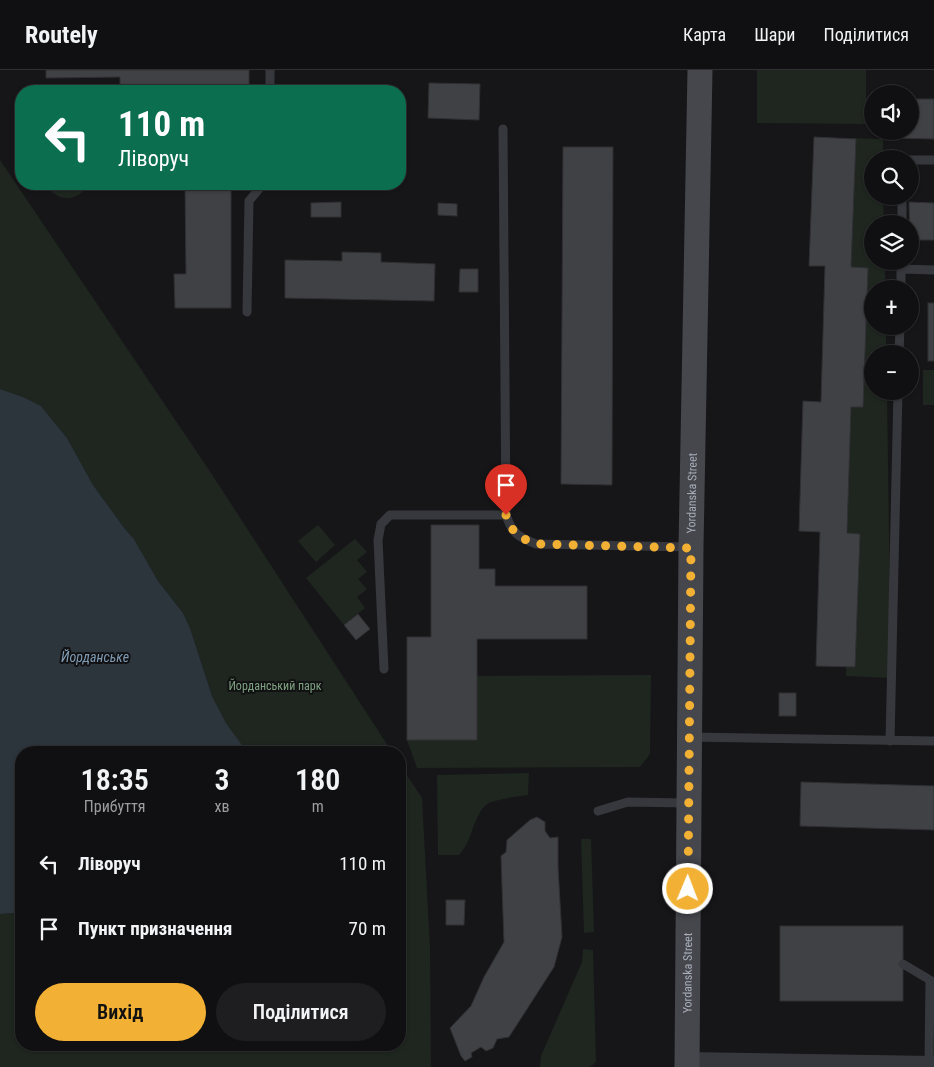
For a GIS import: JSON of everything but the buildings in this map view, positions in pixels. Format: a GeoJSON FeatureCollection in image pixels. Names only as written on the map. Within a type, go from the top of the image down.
{"type":"FeatureCollection","features":[{"type":"Feature","properties":{"kind":"main road","name":"Yordanska Street"},"geometry":{"type":"LineString","coordinates":[[687,1064],[691,548],[700,70]]}},
{"type":"Feature","properties":{"kind":"street"},"geometry":{"type":"LineString","coordinates":[[687,1064],[931,1065]]}},
{"type":"Feature","properties":{"kind":"lane"},"geometry":{"type":"LineString","coordinates":[[270,70],[270,85]]}},
{"type":"Feature","properties":{"kind":"lane"},"geometry":{"type":"LineString","coordinates":[[503,129],[506,515],[511,528],[523,539],[536,544],[691,548]]}},
{"type":"Feature","properties":{"kind":"lane"},"geometry":{"type":"LineString","coordinates":[[919,160],[934,160]]}},
{"type":"Feature","properties":{"kind":"lane"},"geometry":{"type":"LineString","coordinates":[[247,312],[249,201],[258,190]]}},
{"type":"Feature","properties":{"kind":"lane"},"geometry":{"type":"LineString","coordinates":[[919,268],[934,270]]}},
{"type":"Feature","properties":{"kind":"lane"},"geometry":{"type":"LineString","coordinates":[[890,740],[898,400]]}},
{"type":"Feature","properties":{"kind":"lane"},"geometry":{"type":"LineString","coordinates":[[384,669],[378,540],[381,524],[390,515],[506,515]]}},
{"type":"Feature","properties":{"kind":"lane"},"geometry":{"type":"LineString","coordinates":[[690,737],[934,741]]}},
{"type":"Feature","properties":{"kind":"lane"},"geometry":{"type":"LineString","coordinates":[[598,812],[628,802],[690,803]]}},
{"type":"Feature","properties":{"kind":"lane"},"geometry":{"type":"LineString","coordinates":[[903,964],[930,980],[931,1065]]}},
{"type":"Feature","properties":{"kind":"green space"},"geometry":{"type":"Polygon","coordinates":[[[757,70],[866,70],[864,124],[757,123],[757,70]]]}},
{"type":"Feature","properties":{"kind":"green space"},"geometry":{"type":"Polygon","coordinates":[[[852,138],[883,140],[883,150],[864,150],[864,205],[883,205],[884,215],[864,215],[864,270],[885,270],[885,280],[864,280],[864,335],[886,335],[886,345],[864,345],[864,400],[887,400],[891,678],[846,676],[852,138]]]}},
{"type":"Feature","properties":{"kind":"green space","name":"Йорданський парк"},"geometry":{"type":"Polygon","coordinates":[[[0,160],[15,182],[15,190],[20,190],[211,473],[388,746],[243,746],[226,723],[212,696],[190,628],[183,613],[158,581],[134,539],[93,485],[67,438],[41,406],[0,389],[0,160]]]}},
{"type":"Feature","properties":{"kind":"green space"},"geometry":{"type":"Polygon","coordinates":[[[50,190],[84,190],[79,195],[67,198],[50,190]]]}},
{"type":"Feature","properties":{"kind":"green space"},"geometry":{"type":"Polygon","coordinates":[[[923,370],[934,370],[934,405],[923,405],[923,370]]]}},
{"type":"Feature","properties":{"kind":"green space"},"geometry":{"type":"Polygon","coordinates":[[[318,525],[335,545],[316,562],[298,541],[318,525]]]}},
{"type":"Feature","properties":{"kind":"green space"},"geometry":{"type":"Polygon","coordinates":[[[355,539],[367,552],[357,560],[367,572],[358,579],[367,589],[357,597],[365,608],[344,625],[306,578],[355,539]]]}},
{"type":"Feature","properties":{"kind":"green space"},"geometry":{"type":"Polygon","coordinates":[[[651,675],[650,754],[640,767],[417,768],[407,740],[477,740],[477,676],[651,675]]]}},
{"type":"Feature","properties":{"kind":"green space"},"geometry":{"type":"Polygon","coordinates":[[[529,773],[528,795],[487,804],[482,809],[464,849],[459,855],[438,855],[437,775],[529,773]]]}},
{"type":"Feature","properties":{"kind":"green space"},"geometry":{"type":"Polygon","coordinates":[[[406,774],[422,798],[430,948],[431,1067],[0,1067],[0,914],[14,913],[15,1051],[406,1051],[406,774]]]}},
{"type":"Feature","properties":{"kind":"green space"},"geometry":{"type":"Polygon","coordinates":[[[581,839],[591,839],[594,932],[584,933],[581,839]]]}},
{"type":"Feature","properties":{"kind":"green space"},"geometry":{"type":"Polygon","coordinates":[[[583,949],[593,950],[596,1062],[590,1067],[540,1067],[541,1056],[582,962],[583,949]]]}},
{"type":"Feature","properties":{"kind":"water","name":"Йорданське"},"geometry":{"type":"Polygon","coordinates":[[[0,389],[41,406],[67,438],[93,485],[134,539],[158,581],[183,613],[190,628],[212,696],[226,723],[243,746],[15,746],[15,913],[0,914],[0,389]]]}},
{"type":"Feature","properties":{"kind":"route"},"geometry":{"type":"LineString","coordinates":[[506,515],[511,528],[523,539],[536,544],[691,548],[688,889]]}}]}
